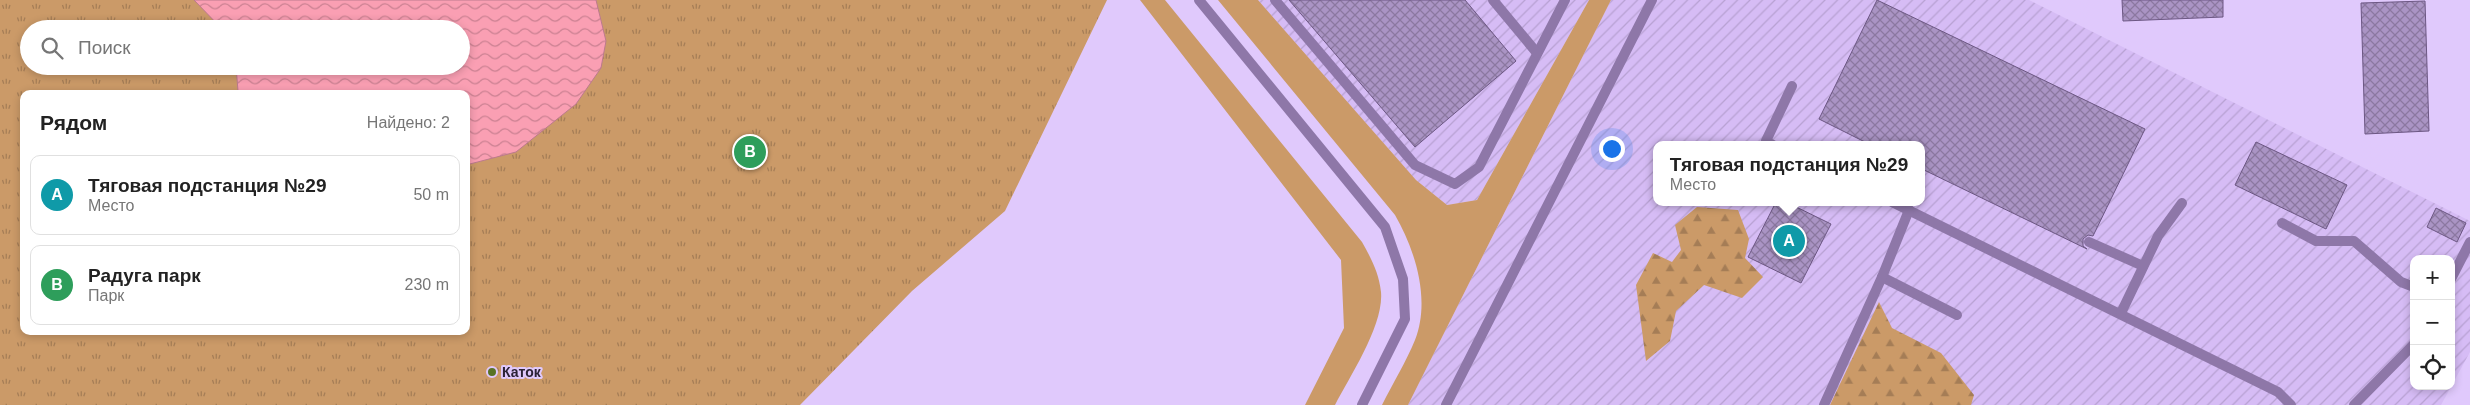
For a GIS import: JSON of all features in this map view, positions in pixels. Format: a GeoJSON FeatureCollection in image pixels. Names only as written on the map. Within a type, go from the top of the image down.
{"type":"FeatureCollection","features":[{"type":"Feature","properties":{"kind":"street"},"geometry":{"type":"LineString","coordinates":[[1199,0],[1385,227],[1403,279],[1405,319],[1362,405]]}},
{"type":"Feature","properties":{"kind":"street"},"geometry":{"type":"LineString","coordinates":[[1275,0],[1415,165],[1455,184],[1479,168],[1565,0]]}},
{"type":"Feature","properties":{"kind":"street"},"geometry":{"type":"LineString","coordinates":[[1493,0],[1537,53]]}},
{"type":"Feature","properties":{"kind":"street"},"geometry":{"type":"LineString","coordinates":[[1446,405],[1652,0]]}},
{"type":"Feature","properties":{"kind":"street"},"geometry":{"type":"LineString","coordinates":[[1766,141],[1792,86]]}},
{"type":"Feature","properties":{"kind":"street"},"geometry":{"type":"LineString","coordinates":[[2121,313],[2158,236],[2182,202]]}},
{"type":"Feature","properties":{"kind":"street"},"geometry":{"type":"LineString","coordinates":[[1900,206],[2278,392],[2291,405]]}},
{"type":"Feature","properties":{"kind":"street"},"geometry":{"type":"LineString","coordinates":[[1824,405],[1882,277],[1890,252],[1909,210]]}},
{"type":"Feature","properties":{"kind":"street"},"geometry":{"type":"LineString","coordinates":[[2282,223],[2316,240],[2354,241],[2401,282],[2410,285]]}},
{"type":"Feature","properties":{"kind":"street"},"geometry":{"type":"LineString","coordinates":[[2089,242],[2143,266]]}},
{"type":"Feature","properties":{"kind":"street"},"geometry":{"type":"LineString","coordinates":[[2455,271],[2470,242]]}},
{"type":"Feature","properties":{"kind":"street"},"geometry":{"type":"LineString","coordinates":[[1882,277],[1957,315]]}},
{"type":"Feature","properties":{"kind":"street"},"geometry":{"type":"LineString","coordinates":[[2354,405],[2413,345]]}},
{"type":"Feature","properties":{"kind":"shaded area"},"geometry":{"type":"Polygon","coordinates":[[[1258,0],[1589,0],[1477,200],[1447,205],[1416,180],[1258,0]]]}},
{"type":"Feature","properties":{"kind":"shaded area"},"geometry":{"type":"Polygon","coordinates":[[[1611,0],[2029,0],[2470,221],[2470,352],[2455,379],[2455,255],[2410,255],[2410,390],[2449,390],[2441,405],[1408,405],[1611,0]]]}},
{"type":"Feature","properties":{"kind":"green space"},"geometry":{"type":"Polygon","coordinates":[[[0,0],[1107,0],[1005,211],[912,291],[800,405],[0,405],[0,0]]]}},
{"type":"Feature","properties":{"kind":"green space"},"geometry":{"type":"Polygon","coordinates":[[[1140,0],[1165,0],[1362,242],[1371,260],[1381,292],[1377,320],[1365,350],[1335,405],[1305,405],[1344,328],[1341,260],[1140,0]]]}},
{"type":"Feature","properties":{"kind":"green space"},"geometry":{"type":"Polygon","coordinates":[[[1218,0],[1258,0],[1416,180],[1447,205],[1477,200],[1589,0],[1611,0],[1408,405],[1382,405],[1404,364],[1420,324],[1421,292],[1418,275],[1409,244],[1402,229],[1395,215],[1218,0]]]}},
{"type":"Feature","properties":{"kind":"green space"},"geometry":{"type":"Polygon","coordinates":[[[1697,207],[1738,210],[1749,239],[1745,258],[1763,277],[1742,298],[1704,285],[1676,311],[1670,341],[1646,361],[1636,285],[1653,253],[1672,262],[1681,250],[1675,225],[1697,207]]]}},
{"type":"Feature","properties":{"kind":"green space"},"geometry":{"type":"Polygon","coordinates":[[[1879,302],[1892,328],[1941,353],[1974,395],[1971,405],[1830,405],[1879,302]]]}},
{"type":"Feature","properties":{"kind":"water"},"geometry":{"type":"Polygon","coordinates":[[[194,0],[596,0],[606,41],[601,68],[576,104],[516,152],[470,164],[470,90],[238,90],[237,75],[470,75],[470,20],[213,20],[194,0]]]}},
{"type":"Feature","properties":{"kind":"building"},"geometry":{"type":"Polygon","coordinates":[[[1289,0],[1465,0],[1516,61],[1415,147],[1289,0]]]}},
{"type":"Feature","properties":{"kind":"building"},"geometry":{"type":"Polygon","coordinates":[[[1877,0],[2145,129],[2093,236],[2088,235],[2083,239],[2083,246],[2087,249],[1925,170],[1925,141],[1863,141],[1819,119],[1877,0]]]}},
{"type":"Feature","properties":{"kind":"building"},"geometry":{"type":"Polygon","coordinates":[[[2122,0],[2223,0],[2223,17],[2123,21],[2122,0]]]}},
{"type":"Feature","properties":{"kind":"building"},"geometry":{"type":"Polygon","coordinates":[[[2425,1],[2429,131],[2365,134],[2361,3],[2425,1]]]}},
{"type":"Feature","properties":{"kind":"building"},"geometry":{"type":"Polygon","coordinates":[[[2256,142],[2347,185],[2326,229],[2235,185],[2256,142]]]}},
{"type":"Feature","properties":{"kind":"building"},"geometry":{"type":"Polygon","coordinates":[[[1774,206],[1794,206],[1831,224],[1801,283],[1748,257],[1774,206]]]}},
{"type":"Feature","properties":{"kind":"building"},"geometry":{"type":"Polygon","coordinates":[[[2436,208],[2466,223],[2457,242],[2427,227],[2436,208]]]}},
{"type":"Feature","properties":{"kind":"place","name":"Радуга парк"},"geometry":{"type":"Point","coordinates":[750,152]}},
{"type":"Feature","properties":{"kind":"place","name":"Тяговая подстанция №29"},"geometry":{"type":"Point","coordinates":[1789,241]}},
{"type":"Feature","properties":{"kind":"place","name":"Каток"},"geometry":{"type":"Point","coordinates":[492,372]}}]}
